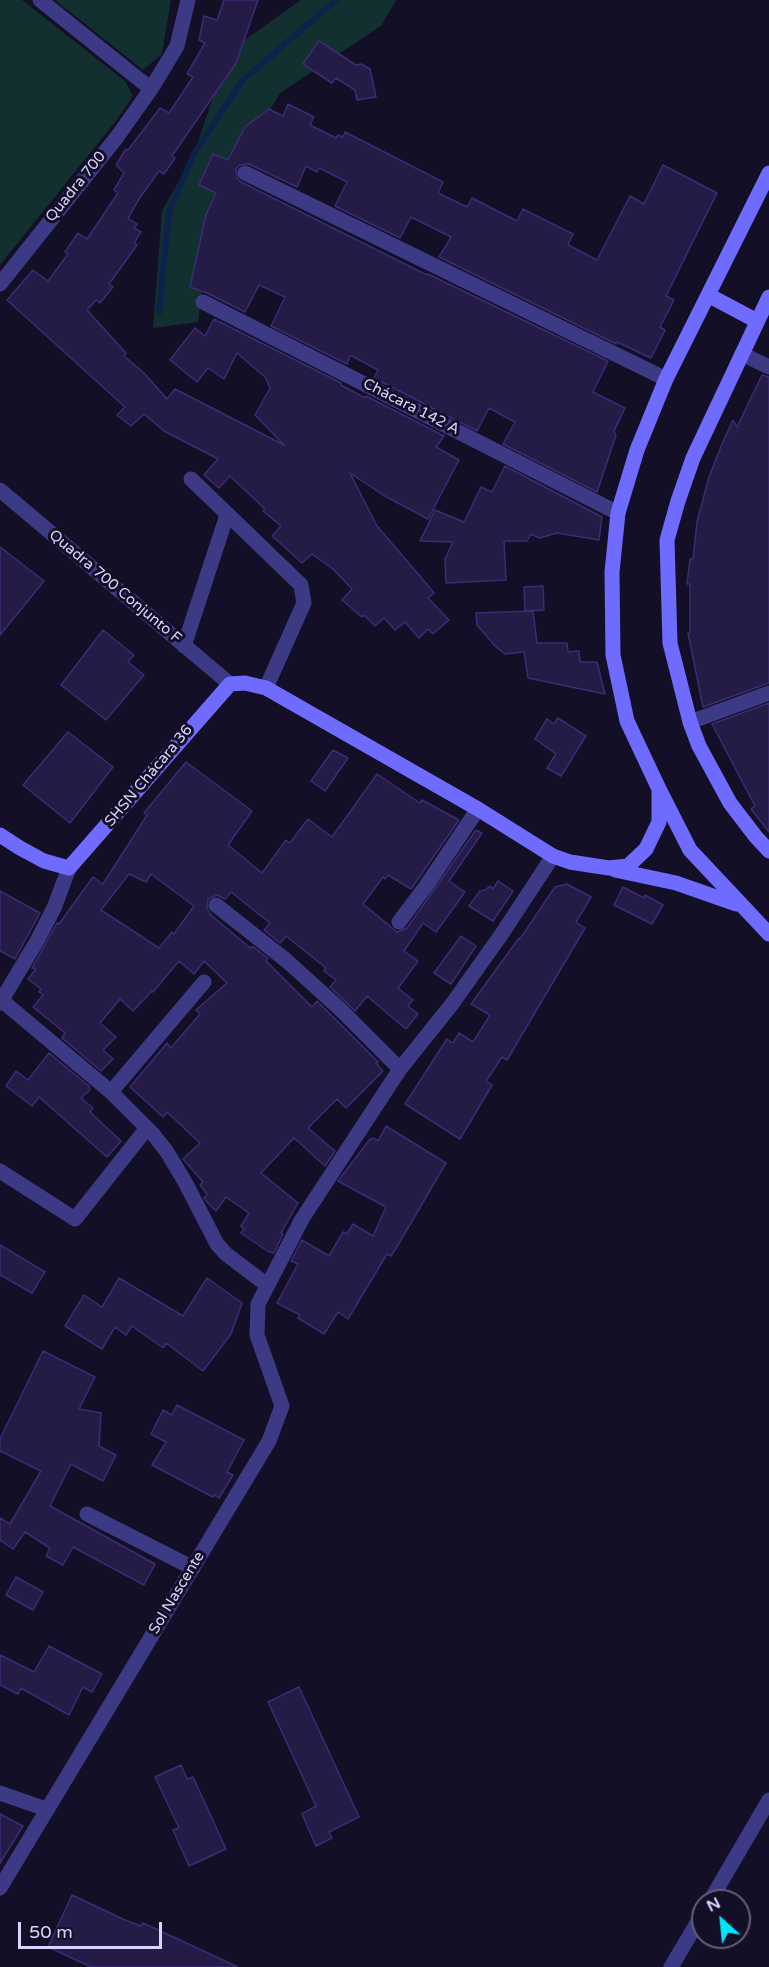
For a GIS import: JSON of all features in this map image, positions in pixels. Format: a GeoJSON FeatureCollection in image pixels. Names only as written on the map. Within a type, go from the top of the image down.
{"type":"FeatureCollection","features":[{"type":"Feature","properties":{"kind":"street"},"geometry":{"type":"LineString","coordinates":[[40,0],[151,89]]}},
{"type":"Feature","properties":{"kind":"street","name":"Quadra 700"},"geometry":{"type":"LineString","coordinates":[[0,284],[117,137],[151,89],[177,46],[188,0]]}},
{"type":"Feature","properties":{"kind":"street"},"geometry":{"type":"LineString","coordinates":[[245,173],[666,379]]}},
{"type":"Feature","properties":{"kind":"street"},"geometry":{"type":"LineString","coordinates":[[769,173],[666,379],[637,450],[618,513],[612,572],[613,655],[627,721],[690,850],[769,934]]}},
{"type":"Feature","properties":{"kind":"street"},"geometry":{"type":"LineString","coordinates":[[708,295],[757,321]]}},
{"type":"Feature","properties":{"kind":"street"},"geometry":{"type":"LineString","coordinates":[[769,297],[693,458],[667,540],[670,643],[690,722],[699,746],[730,803],[769,851]]}},
{"type":"Feature","properties":{"kind":"street","name":"Chácara 142 A"},"geometry":{"type":"LineString","coordinates":[[203,302],[618,513]]}},
{"type":"Feature","properties":{"kind":"street"},"geometry":{"type":"LineString","coordinates":[[742,354],[769,367]]}},
{"type":"Feature","properties":{"kind":"street"},"geometry":{"type":"LineString","coordinates":[[191,479],[301,585],[304,603],[266,688]]}},
{"type":"Feature","properties":{"kind":"street","name":"Quadra 700 Conjunto F"},"geometry":{"type":"LineString","coordinates":[[0,490],[230,684]]}},
{"type":"Feature","properties":{"kind":"street"},"geometry":{"type":"LineString","coordinates":[[184,646],[227,515]]}},
{"type":"Feature","properties":{"kind":"street"},"geometry":{"type":"LineString","coordinates":[[230,684],[245,683],[266,688],[478,809],[553,855],[570,862],[676,883],[741,906]]}},
{"type":"Feature","properties":{"kind":"street","name":"SHSN Chácara 36"},"geometry":{"type":"LineString","coordinates":[[69,868],[230,684]]}},
{"type":"Feature","properties":{"kind":"street"},"geometry":{"type":"LineString","coordinates":[[690,722],[769,693]]}},
{"type":"Feature","properties":{"kind":"street"},"geometry":{"type":"LineString","coordinates":[[609,868],[628,866],[646,849],[659,822],[659,789]]}},
{"type":"Feature","properties":{"kind":"street"},"geometry":{"type":"LineString","coordinates":[[399,922],[478,809]]}},
{"type":"Feature","properties":{"kind":"street"},"geometry":{"type":"LineString","coordinates":[[0,835],[44,861],[69,868],[54,908],[1,1001],[111,1092],[147,1128],[167,1152],[217,1244],[226,1254],[267,1285]]}},
{"type":"Feature","properties":{"kind":"street","name":"Sol Nascente"},"geometry":{"type":"LineString","coordinates":[[0,1887],[269,1441],[282,1406],[256,1335],[258,1304],[302,1219],[400,1069],[452,1004],[501,935],[553,855]]}},
{"type":"Feature","properties":{"kind":"street"},"geometry":{"type":"LineString","coordinates":[[216,904],[287,961],[340,1009],[400,1069]]}},
{"type":"Feature","properties":{"kind":"street"},"geometry":{"type":"LineString","coordinates":[[111,1092],[204,982]]}},
{"type":"Feature","properties":{"kind":"street"},"geometry":{"type":"LineString","coordinates":[[0,1171],[75,1219],[147,1128]]}},
{"type":"Feature","properties":{"kind":"street"},"geometry":{"type":"LineString","coordinates":[[87,1514],[193,1568]]}},
{"type":"Feature","properties":{"kind":"street"},"geometry":{"type":"LineString","coordinates":[[0,1793],[46,1809]]}},
{"type":"Feature","properties":{"kind":"street"},"geometry":{"type":"LineString","coordinates":[[717,1889],[769,1800]]}},
{"type":"Feature","properties":{"kind":"street"},"geometry":{"type":"LineString","coordinates":[[671,1967],[691,1933]]}},
{"type":"Feature","properties":{"kind":"green space"},"geometry":{"type":"Polygon","coordinates":[[[0,0],[22,0],[125,81],[133,96],[116,121],[0,265],[0,0]]]}},
{"type":"Feature","properties":{"kind":"green space"},"geometry":{"type":"Polygon","coordinates":[[[55,0],[171,0],[162,54],[143,70],[55,0]]]}},
{"type":"Feature","properties":{"kind":"green space"},"geometry":{"type":"Polygon","coordinates":[[[301,0],[396,0],[381,26],[280,93],[211,208],[198,322],[153,328],[162,211],[194,154],[228,52],[301,0]]]}},
{"type":"Feature","properties":{"kind":"building"},"geometry":{"type":"Polygon","coordinates":[[[224,0],[258,0],[236,63],[172,156],[175,158],[164,174],[159,171],[139,199],[128,218],[137,224],[134,228],[141,232],[134,243],[137,245],[109,284],[113,287],[100,303],[96,300],[87,310],[126,353],[124,356],[144,373],[167,399],[175,389],[284,445],[255,415],[270,388],[265,377],[237,353],[224,379],[208,368],[197,382],[170,360],[195,328],[205,336],[214,319],[341,383],[365,398],[366,396],[444,436],[436,447],[459,460],[428,519],[383,495],[350,473],[377,526],[434,593],[428,598],[449,620],[433,634],[428,629],[419,638],[405,622],[395,630],[384,618],[375,626],[364,615],[362,617],[342,600],[352,589],[333,569],[312,554],[302,563],[272,536],[281,526],[263,511],[265,509],[230,476],[219,488],[204,475],[218,459],[164,431],[144,414],[131,426],[117,415],[125,407],[7,300],[33,270],[48,281],[68,254],[65,252],[78,233],[87,239],[118,193],[114,190],[124,173],[116,165],[126,149],[128,150],[160,108],[169,113],[193,77],[187,74],[205,43],[199,40],[204,16],[217,20],[224,0]]]}},
{"type":"Feature","properties":{"kind":"building"},"geometry":{"type":"Polygon","coordinates":[[[319,41],[356,65],[361,64],[370,69],[376,97],[357,100],[355,90],[336,78],[332,83],[303,64],[319,41]]]}},
{"type":"Feature","properties":{"kind":"building"},"geometry":{"type":"Polygon","coordinates":[[[288,104],[314,117],[310,125],[336,138],[338,135],[343,137],[345,132],[443,182],[438,193],[467,207],[472,198],[517,221],[523,209],[573,234],[568,245],[597,260],[630,196],[644,204],[663,165],[717,193],[666,296],[674,300],[660,327],[665,330],[651,358],[617,342],[616,344],[439,257],[451,237],[411,217],[400,238],[335,206],[347,182],[319,168],[317,172],[306,166],[297,187],[249,164],[240,165],[236,169],[237,178],[241,182],[427,275],[608,361],[593,392],[625,408],[614,431],[616,435],[597,492],[503,444],[515,422],[489,408],[477,431],[374,378],[378,370],[350,355],[347,364],[271,326],[285,297],[259,285],[245,312],[190,287],[206,215],[216,193],[199,185],[213,154],[228,160],[245,127],[269,109],[283,116],[288,104]]]}},
{"type":"Feature","properties":{"kind":"building"},"geometry":{"type":"Polygon","coordinates":[[[762,375],[769,377],[769,683],[703,707],[688,633],[690,633],[690,584],[687,584],[690,559],[693,559],[697,522],[709,477],[733,420],[737,427],[762,375]]]}},
{"type":"Feature","properties":{"kind":"building"},"geometry":{"type":"Polygon","coordinates":[[[505,466],[602,517],[599,540],[557,533],[539,538],[531,534],[527,541],[504,541],[506,580],[446,583],[445,559],[453,542],[420,541],[435,510],[464,522],[481,487],[492,492],[505,466]]]}},
{"type":"Feature","properties":{"kind":"building"},"geometry":{"type":"Polygon","coordinates":[[[0,547],[44,581],[0,635],[0,547]]]}},
{"type":"Feature","properties":{"kind":"building"},"geometry":{"type":"Polygon","coordinates":[[[543,586],[544,610],[525,611],[524,587],[543,586]]]}},
{"type":"Feature","properties":{"kind":"building"},"geometry":{"type":"Polygon","coordinates":[[[533,611],[537,643],[567,643],[568,652],[579,651],[580,662],[597,662],[605,694],[528,678],[524,652],[505,654],[477,625],[476,613],[533,611]]]}},
{"type":"Feature","properties":{"kind":"building"},"geometry":{"type":"Polygon","coordinates":[[[103,630],[134,655],[128,662],[144,675],[106,720],[61,685],[103,630]]]}},
{"type":"Feature","properties":{"kind":"building"},"geometry":{"type":"Polygon","coordinates":[[[769,703],[769,832],[751,809],[755,806],[712,724],[769,703]]]}},
{"type":"Feature","properties":{"kind":"building"},"geometry":{"type":"Polygon","coordinates":[[[558,718],[586,736],[561,776],[547,768],[556,754],[535,739],[547,719],[554,724],[558,718]]]}},
{"type":"Feature","properties":{"kind":"building"},"geometry":{"type":"Polygon","coordinates":[[[68,732],[113,767],[70,823],[23,785],[68,732]]]}},
{"type":"Feature","properties":{"kind":"building"},"geometry":{"type":"Polygon","coordinates":[[[333,750],[348,758],[325,791],[311,781],[333,750]]]}},
{"type":"Feature","properties":{"kind":"building"},"geometry":{"type":"Polygon","coordinates":[[[186,762],[252,811],[228,845],[262,873],[286,840],[290,843],[308,819],[332,837],[377,774],[420,803],[422,800],[459,820],[411,889],[388,875],[385,879],[383,877],[363,904],[397,932],[407,928],[476,830],[482,833],[449,881],[465,892],[436,932],[423,923],[404,951],[418,961],[398,988],[413,1000],[408,1006],[418,1014],[406,1029],[367,996],[355,1011],[330,987],[336,980],[324,971],[326,968],[286,936],[280,943],[264,930],[270,923],[231,892],[225,899],[217,895],[208,899],[207,908],[211,915],[250,948],[252,946],[268,958],[266,961],[312,1007],[317,1001],[378,1062],[376,1063],[383,1071],[346,1108],[337,1099],[308,1128],[335,1151],[325,1166],[294,1138],[261,1173],[298,1203],[281,1233],[283,1234],[274,1253],[241,1233],[244,1229],[241,1226],[249,1213],[226,1197],[216,1211],[207,1202],[204,1198],[207,1194],[200,1185],[203,1182],[183,1159],[200,1143],[167,1112],[163,1117],[130,1087],[167,1043],[171,1048],[200,1014],[196,1010],[227,983],[204,961],[194,974],[179,961],[153,992],[133,1011],[120,999],[100,1023],[116,1037],[103,1050],[113,1059],[101,1071],[62,1038],[65,1033],[33,1007],[43,995],[39,992],[41,989],[28,979],[36,969],[32,968],[57,923],[59,924],[93,877],[103,884],[147,815],[144,813],[186,762]],[[129,874],[101,910],[159,948],[172,932],[174,934],[194,906],[151,874],[146,882],[129,874]]]}},
{"type":"Feature","properties":{"kind":"building"},"geometry":{"type":"Polygon","coordinates":[[[498,881],[513,891],[493,921],[469,906],[480,891],[490,886],[493,889],[498,881]]]}},
{"type":"Feature","properties":{"kind":"building"},"geometry":{"type":"Polygon","coordinates":[[[567,884],[591,897],[576,922],[585,928],[507,1060],[502,1057],[486,1081],[492,1085],[460,1139],[405,1104],[447,1039],[453,1043],[459,1033],[473,1042],[490,1015],[471,1004],[520,939],[555,887],[567,884]]]}},
{"type":"Feature","properties":{"kind":"building"},"geometry":{"type":"Polygon","coordinates":[[[623,887],[663,905],[652,924],[614,905],[623,887]]]}},
{"type":"Feature","properties":{"kind":"building"},"geometry":{"type":"Polygon","coordinates":[[[0,891],[40,913],[15,959],[0,951],[0,891]]]}},
{"type":"Feature","properties":{"kind":"building"},"geometry":{"type":"Polygon","coordinates":[[[461,936],[476,946],[451,984],[434,973],[461,936]]]}},
{"type":"Feature","properties":{"kind":"building"},"geometry":{"type":"Polygon","coordinates":[[[49,1053],[89,1086],[90,1090],[81,1098],[93,1108],[90,1112],[121,1141],[107,1157],[39,1097],[32,1106],[6,1086],[16,1071],[28,1080],[49,1053]]]}},
{"type":"Feature","properties":{"kind":"building"},"geometry":{"type":"Polygon","coordinates":[[[386,1126],[446,1163],[398,1245],[391,1256],[387,1254],[348,1319],[338,1312],[324,1334],[298,1318],[300,1315],[277,1303],[298,1264],[291,1261],[302,1240],[329,1256],[343,1232],[347,1234],[353,1224],[373,1236],[386,1207],[338,1181],[370,1139],[378,1141],[386,1126]]]}},
{"type":"Feature","properties":{"kind":"building"},"geometry":{"type":"Polygon","coordinates":[[[0,1245],[45,1272],[32,1293],[0,1275],[0,1245]]]}},
{"type":"Feature","properties":{"kind":"building"},"geometry":{"type":"Polygon","coordinates":[[[119,1278],[183,1316],[207,1278],[242,1303],[231,1334],[203,1371],[166,1343],[163,1348],[132,1326],[126,1335],[115,1327],[102,1349],[65,1326],[84,1295],[102,1307],[119,1278]]]}},
{"type":"Feature","properties":{"kind":"building"},"geometry":{"type":"Polygon","coordinates":[[[43,1351],[95,1377],[79,1409],[101,1413],[99,1446],[116,1455],[103,1481],[71,1464],[50,1506],[155,1564],[144,1585],[73,1547],[63,1565],[46,1556],[50,1548],[25,1532],[13,1549],[0,1540],[0,1518],[10,1524],[41,1471],[0,1451],[0,1439],[43,1351]]]}},
{"type":"Feature","properties":{"kind":"building"},"geometry":{"type":"Polygon","coordinates":[[[177,1405],[244,1440],[227,1472],[233,1475],[219,1498],[152,1465],[166,1442],[151,1434],[163,1410],[172,1415],[177,1405]]]}},
{"type":"Feature","properties":{"kind":"building"},"geometry":{"type":"Polygon","coordinates":[[[16,1577],[43,1592],[33,1610],[6,1595],[16,1577]]]}},
{"type":"Feature","properties":{"kind":"building"},"geometry":{"type":"Polygon","coordinates":[[[49,1646],[102,1674],[92,1692],[83,1687],[69,1715],[21,1688],[18,1694],[0,1685],[0,1655],[34,1672],[49,1646]]]}},
{"type":"Feature","properties":{"kind":"building"},"geometry":{"type":"Polygon","coordinates":[[[299,1687],[359,1817],[329,1832],[332,1838],[316,1846],[302,1814],[316,1806],[268,1702],[299,1687]]]}},
{"type":"Feature","properties":{"kind":"building"},"geometry":{"type":"Polygon","coordinates":[[[181,1765],[187,1779],[193,1777],[226,1849],[189,1866],[173,1830],[179,1828],[155,1777],[181,1765]]]}},
{"type":"Feature","properties":{"kind":"building"},"geometry":{"type":"Polygon","coordinates":[[[0,1814],[23,1826],[0,1863],[0,1814]]]}},
{"type":"Feature","properties":{"kind":"building"},"geometry":{"type":"Polygon","coordinates":[[[72,1895],[125,1920],[141,1926],[143,1923],[238,1967],[91,1967],[48,1947],[72,1895]]]}},
{"type":"Feature","properties":{"kind":"waterway"},"geometry":{"type":"LineString","coordinates":[[159,312],[169,212],[194,154],[243,80],[336,0]]}}]}
